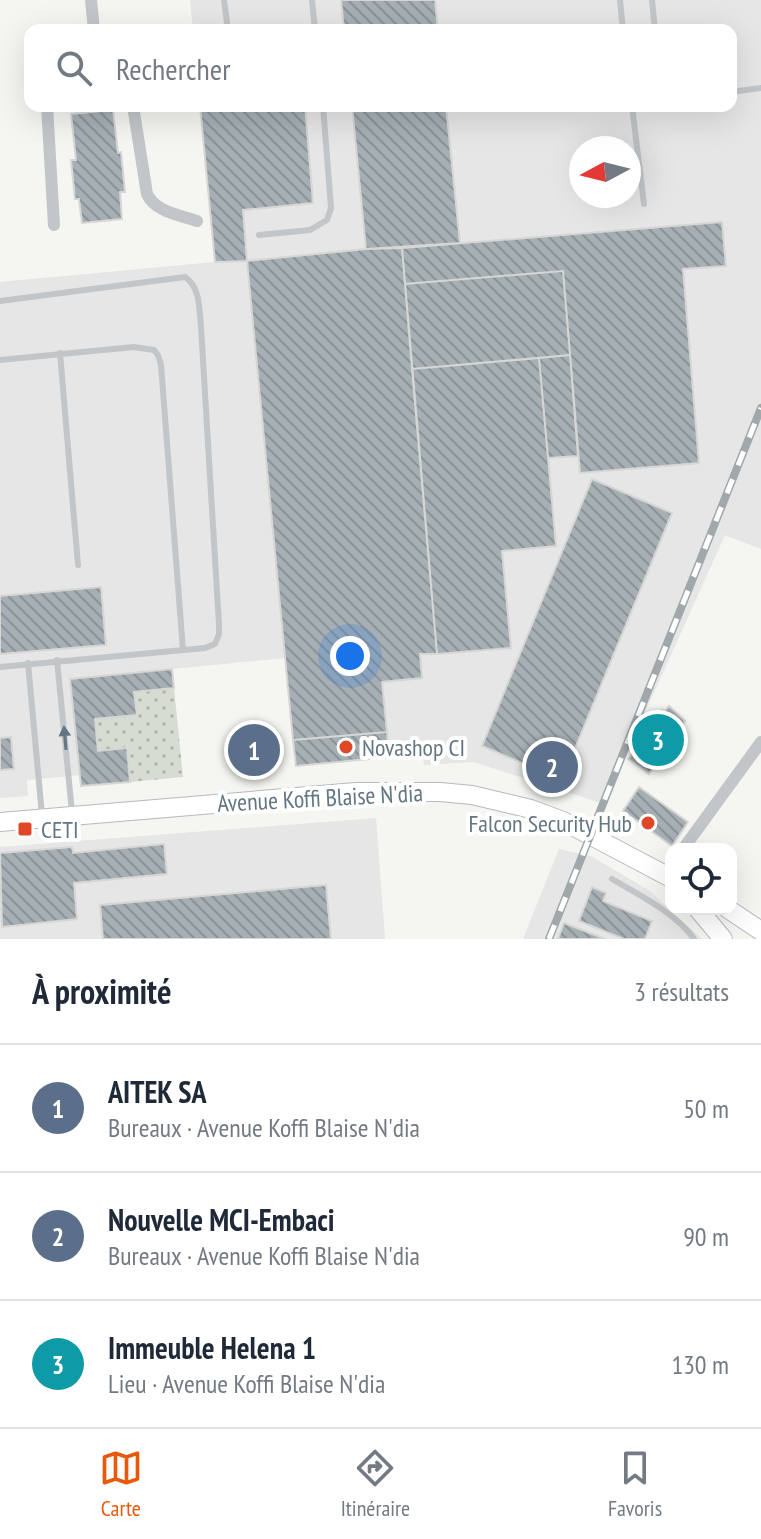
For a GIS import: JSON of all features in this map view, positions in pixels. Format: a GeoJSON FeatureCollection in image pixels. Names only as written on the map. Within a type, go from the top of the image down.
{"type":"FeatureCollection","features":[{"type":"Feature","properties":{"kind":"street"},"geometry":{"type":"LineString","coordinates":[[91,0],[93,24]]}},
{"type":"Feature","properties":{"kind":"street"},"geometry":{"type":"LineString","coordinates":[[47,112],[54,225]]}},
{"type":"Feature","properties":{"kind":"street"},"geometry":{"type":"LineString","coordinates":[[134,112],[150,202],[197,221]]}},
{"type":"Feature","properties":{"kind":"street"},"geometry":{"type":"LineString","coordinates":[[687,843],[761,742]]}},
{"type":"Feature","properties":{"kind":"street","name":"Avenue Koffi Blaise N'dia"},"geometry":{"type":"LineString","coordinates":[[0,822],[356,792],[440,792],[472,795],[531,809],[665,870]]}},
{"type":"Feature","properties":{"kind":"street"},"geometry":{"type":"LineString","coordinates":[[703,915],[723,939]]}},
{"type":"Feature","properties":{"kind":"street"},"geometry":{"type":"LineString","coordinates":[[737,915],[761,932],[748,939]]}},
{"type":"Feature","properties":{"kind":"lane"},"geometry":{"type":"LineString","coordinates":[[224,0],[227,24]]}},
{"type":"Feature","properties":{"kind":"lane"},"geometry":{"type":"LineString","coordinates":[[312,0],[314,24]]}},
{"type":"Feature","properties":{"kind":"lane"},"geometry":{"type":"LineString","coordinates":[[620,0],[622,24]]}},
{"type":"Feature","properties":{"kind":"lane"},"geometry":{"type":"LineString","coordinates":[[652,0],[654,24]]}},
{"type":"Feature","properties":{"kind":"lane"},"geometry":{"type":"LineString","coordinates":[[737,91],[761,88]]}},
{"type":"Feature","properties":{"kind":"lane"},"geometry":{"type":"LineString","coordinates":[[259,235],[310,230],[327,220],[331,208],[323,112]]}},
{"type":"Feature","properties":{"kind":"lane"},"geometry":{"type":"LineString","coordinates":[[633,112],[644,204]]}},
{"type":"Feature","properties":{"kind":"lane"},"geometry":{"type":"LineString","coordinates":[[0,301],[185,277],[195,287],[201,327],[219,634],[215,644],[205,648],[0,667]]}},
{"type":"Feature","properties":{"kind":"lane"},"geometry":{"type":"LineString","coordinates":[[0,360],[134,347],[154,350],[158,355],[183,650]]}},
{"type":"Feature","properties":{"kind":"lane"},"geometry":{"type":"LineString","coordinates":[[60,353],[78,565]]}},
{"type":"Feature","properties":{"kind":"lane"},"geometry":{"type":"LineString","coordinates":[[57,660],[72,816]]}},
{"type":"Feature","properties":{"kind":"lane"},"geometry":{"type":"LineString","coordinates":[[28,663],[43,818]]}},
{"type":"Feature","properties":{"kind":"lane"},"geometry":{"type":"LineString","coordinates":[[612,879],[660,909],[694,939]]}},
{"type":"Feature","properties":{"kind":"shaded area"},"geometry":{"type":"Polygon","coordinates":[[[190,0],[761,0],[761,549],[725,535],[634,737],[607,805],[474,762],[424,765],[421,741],[389,744],[389,757],[296,766],[285,658],[71,679],[80,775],[27,780],[28,796],[0,798],[0,282],[215,262],[201,112],[737,112],[737,24],[192,24],[190,0]]]}},
{"type":"Feature","properties":{"kind":"shaded area"},"geometry":{"type":"Polygon","coordinates":[[[174,688],[183,777],[130,782],[127,748],[98,751],[95,719],[136,715],[134,692],[174,688]]]}},
{"type":"Feature","properties":{"kind":"shaded area"},"geometry":{"type":"Polygon","coordinates":[[[376,818],[385,939],[0,939],[0,847],[376,818]]]}},
{"type":"Feature","properties":{"kind":"shaded area"},"geometry":{"type":"Polygon","coordinates":[[[559,849],[591,856],[650,891],[665,905],[665,915],[676,915],[702,939],[523,939],[559,849]]]}},
{"type":"Feature","properties":{"kind":"building"},"geometry":{"type":"Polygon","coordinates":[[[341,0],[435,0],[437,24],[343,24],[341,0]]]}},
{"type":"Feature","properties":{"kind":"building"},"geometry":{"type":"Polygon","coordinates":[[[113,112],[125,192],[120,192],[122,219],[82,223],[79,199],[75,199],[71,160],[76,160],[71,114],[113,112]]]}},
{"type":"Feature","properties":{"kind":"building"},"geometry":{"type":"Polygon","coordinates":[[[201,112],[305,112],[313,203],[243,210],[247,261],[215,262],[201,112]]]}},
{"type":"Feature","properties":{"kind":"building"},"geometry":{"type":"Polygon","coordinates":[[[353,112],[447,112],[460,243],[366,249],[353,112]]]}},
{"type":"Feature","properties":{"kind":"building"},"geometry":{"type":"Polygon","coordinates":[[[722,222],[726,266],[683,269],[699,463],[580,473],[563,271],[405,284],[402,248],[722,222]]]}},
{"type":"Feature","properties":{"kind":"building"},"geometry":{"type":"Polygon","coordinates":[[[402,248],[437,654],[420,654],[422,678],[382,682],[387,732],[293,740],[247,261],[402,248]]]}},
{"type":"Feature","properties":{"kind":"building"},"geometry":{"type":"Polygon","coordinates":[[[563,271],[570,355],[412,369],[405,284],[563,271]]]}},
{"type":"Feature","properties":{"kind":"building"},"geometry":{"type":"Polygon","coordinates":[[[570,355],[578,456],[548,458],[539,358],[570,355]]]}},
{"type":"Feature","properties":{"kind":"building"},"geometry":{"type":"Polygon","coordinates":[[[539,358],[556,546],[502,551],[511,648],[437,654],[412,369],[539,358]]]}},
{"type":"Feature","properties":{"kind":"building"},"geometry":{"type":"Polygon","coordinates":[[[592,479],[672,513],[562,780],[482,746],[592,479]]]}},
{"type":"Feature","properties":{"kind":"building"},"geometry":{"type":"Polygon","coordinates":[[[101,587],[106,645],[0,654],[0,596],[101,587]]]}},
{"type":"Feature","properties":{"kind":"building"},"geometry":{"type":"Polygon","coordinates":[[[172,669],[174,688],[134,692],[137,715],[95,719],[98,751],[127,748],[130,782],[81,786],[70,679],[172,669]]]}},
{"type":"Feature","properties":{"kind":"building"},"geometry":{"type":"Polygon","coordinates":[[[669,706],[685,721],[677,733],[682,735],[663,766],[656,764],[649,774],[628,759],[650,718],[656,718],[669,706]]]}},
{"type":"Feature","properties":{"kind":"building"},"geometry":{"type":"Polygon","coordinates":[[[387,732],[389,757],[296,766],[293,740],[387,732]]]}},
{"type":"Feature","properties":{"kind":"building"},"geometry":{"type":"Polygon","coordinates":[[[11,737],[14,769],[0,770],[0,738],[11,737]]]}},
{"type":"Feature","properties":{"kind":"building"},"geometry":{"type":"Polygon","coordinates":[[[639,787],[688,822],[674,843],[668,843],[623,811],[639,787]]]}},
{"type":"Feature","properties":{"kind":"building"},"geometry":{"type":"Polygon","coordinates":[[[164,844],[167,874],[74,883],[77,919],[2,927],[0,853],[72,847],[73,853],[164,844]]]}},
{"type":"Feature","properties":{"kind":"building"},"geometry":{"type":"Polygon","coordinates":[[[326,885],[331,939],[103,939],[100,905],[326,885]]]}},
{"type":"Feature","properties":{"kind":"building"},"geometry":{"type":"Polygon","coordinates":[[[592,887],[606,893],[603,901],[652,921],[645,939],[624,939],[579,921],[592,887]]]}},
{"type":"Feature","properties":{"kind":"building"},"geometry":{"type":"Polygon","coordinates":[[[564,923],[605,939],[558,939],[564,923]]]}},
{"type":"Feature","properties":{"kind":"railway"},"geometry":{"type":"LineString","coordinates":[[549,939],[761,408]]}},
{"type":"Feature","properties":{"kind":"place","name":"Immeuble Helena 1"},"geometry":{"type":"Point","coordinates":[658,740]}},
{"type":"Feature","properties":{"kind":"place","name":"Novashop CI"},"geometry":{"type":"Point","coordinates":[346,747]}},
{"type":"Feature","properties":{"kind":"place","name":"AITEK SA"},"geometry":{"type":"Point","coordinates":[254,750]}},
{"type":"Feature","properties":{"kind":"place","name":"Nouvelle MCI-Embaci"},"geometry":{"type":"Point","coordinates":[552,767]}},
{"type":"Feature","properties":{"kind":"place","name":"Falcon Security Hub"},"geometry":{"type":"Point","coordinates":[648,823]}},
{"type":"Feature","properties":{"kind":"place","name":"CETI"},"geometry":{"type":"Point","coordinates":[25,829]}}]}
